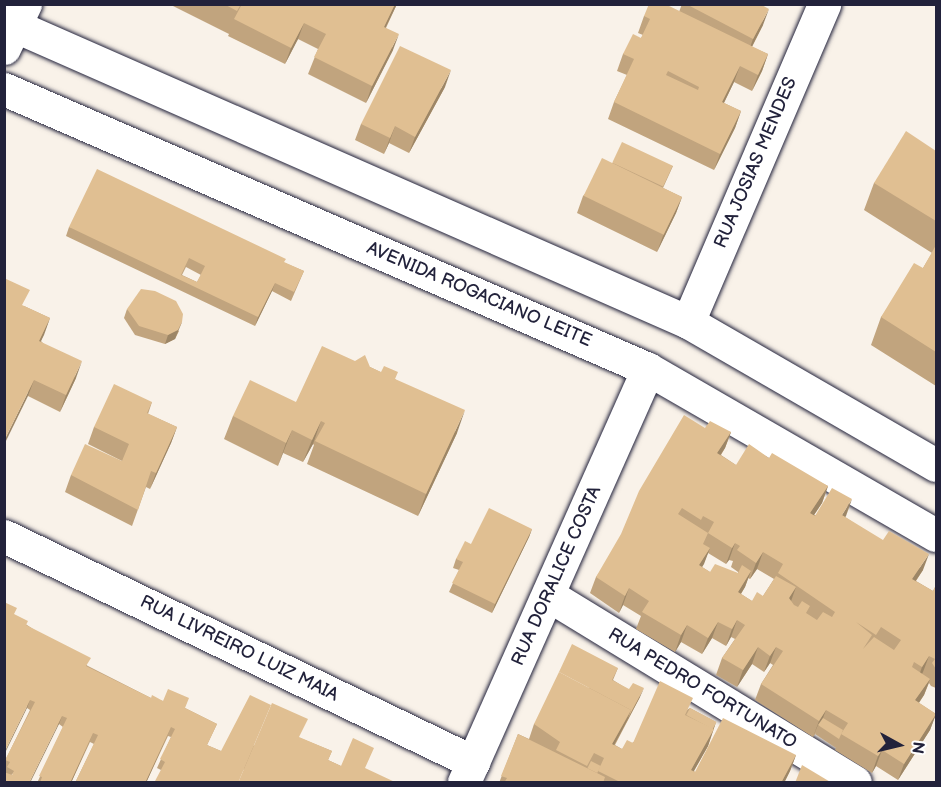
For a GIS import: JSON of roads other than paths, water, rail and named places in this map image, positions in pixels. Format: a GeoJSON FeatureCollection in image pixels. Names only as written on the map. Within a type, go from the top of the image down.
{"type":"FeatureCollection","features":[{"type":"Feature","properties":{"kind":"main road","name":"RUA JOSIAS MENDES"},"geometry":{"type":"LineString","coordinates":[[688,322],[824,4]]}},
{"type":"Feature","properties":{"kind":"main road"},"geometry":{"type":"LineString","coordinates":[[12,25],[688,322],[936,465]]}},
{"type":"Feature","properties":{"kind":"main road","name":"AVENIDA ROGACIANO LEITE"},"geometry":{"type":"LineString","coordinates":[[4,89],[648,369],[936,535]]}},
{"type":"Feature","properties":{"kind":"main road","name":"RUA DORALICE COSTA"},"geometry":{"type":"LineString","coordinates":[[468,772],[550,596],[648,369]]}},
{"type":"Feature","properties":{"kind":"main road","name":"RUA LIVREIRO LUIZ MAIA"},"geometry":{"type":"LineString","coordinates":[[4,536],[468,772]]}},
{"type":"Feature","properties":{"kind":"main road","name":"RUA PEDRO FORTUNATO"},"geometry":{"type":"LineString","coordinates":[[550,596],[855,783]]}}]}
